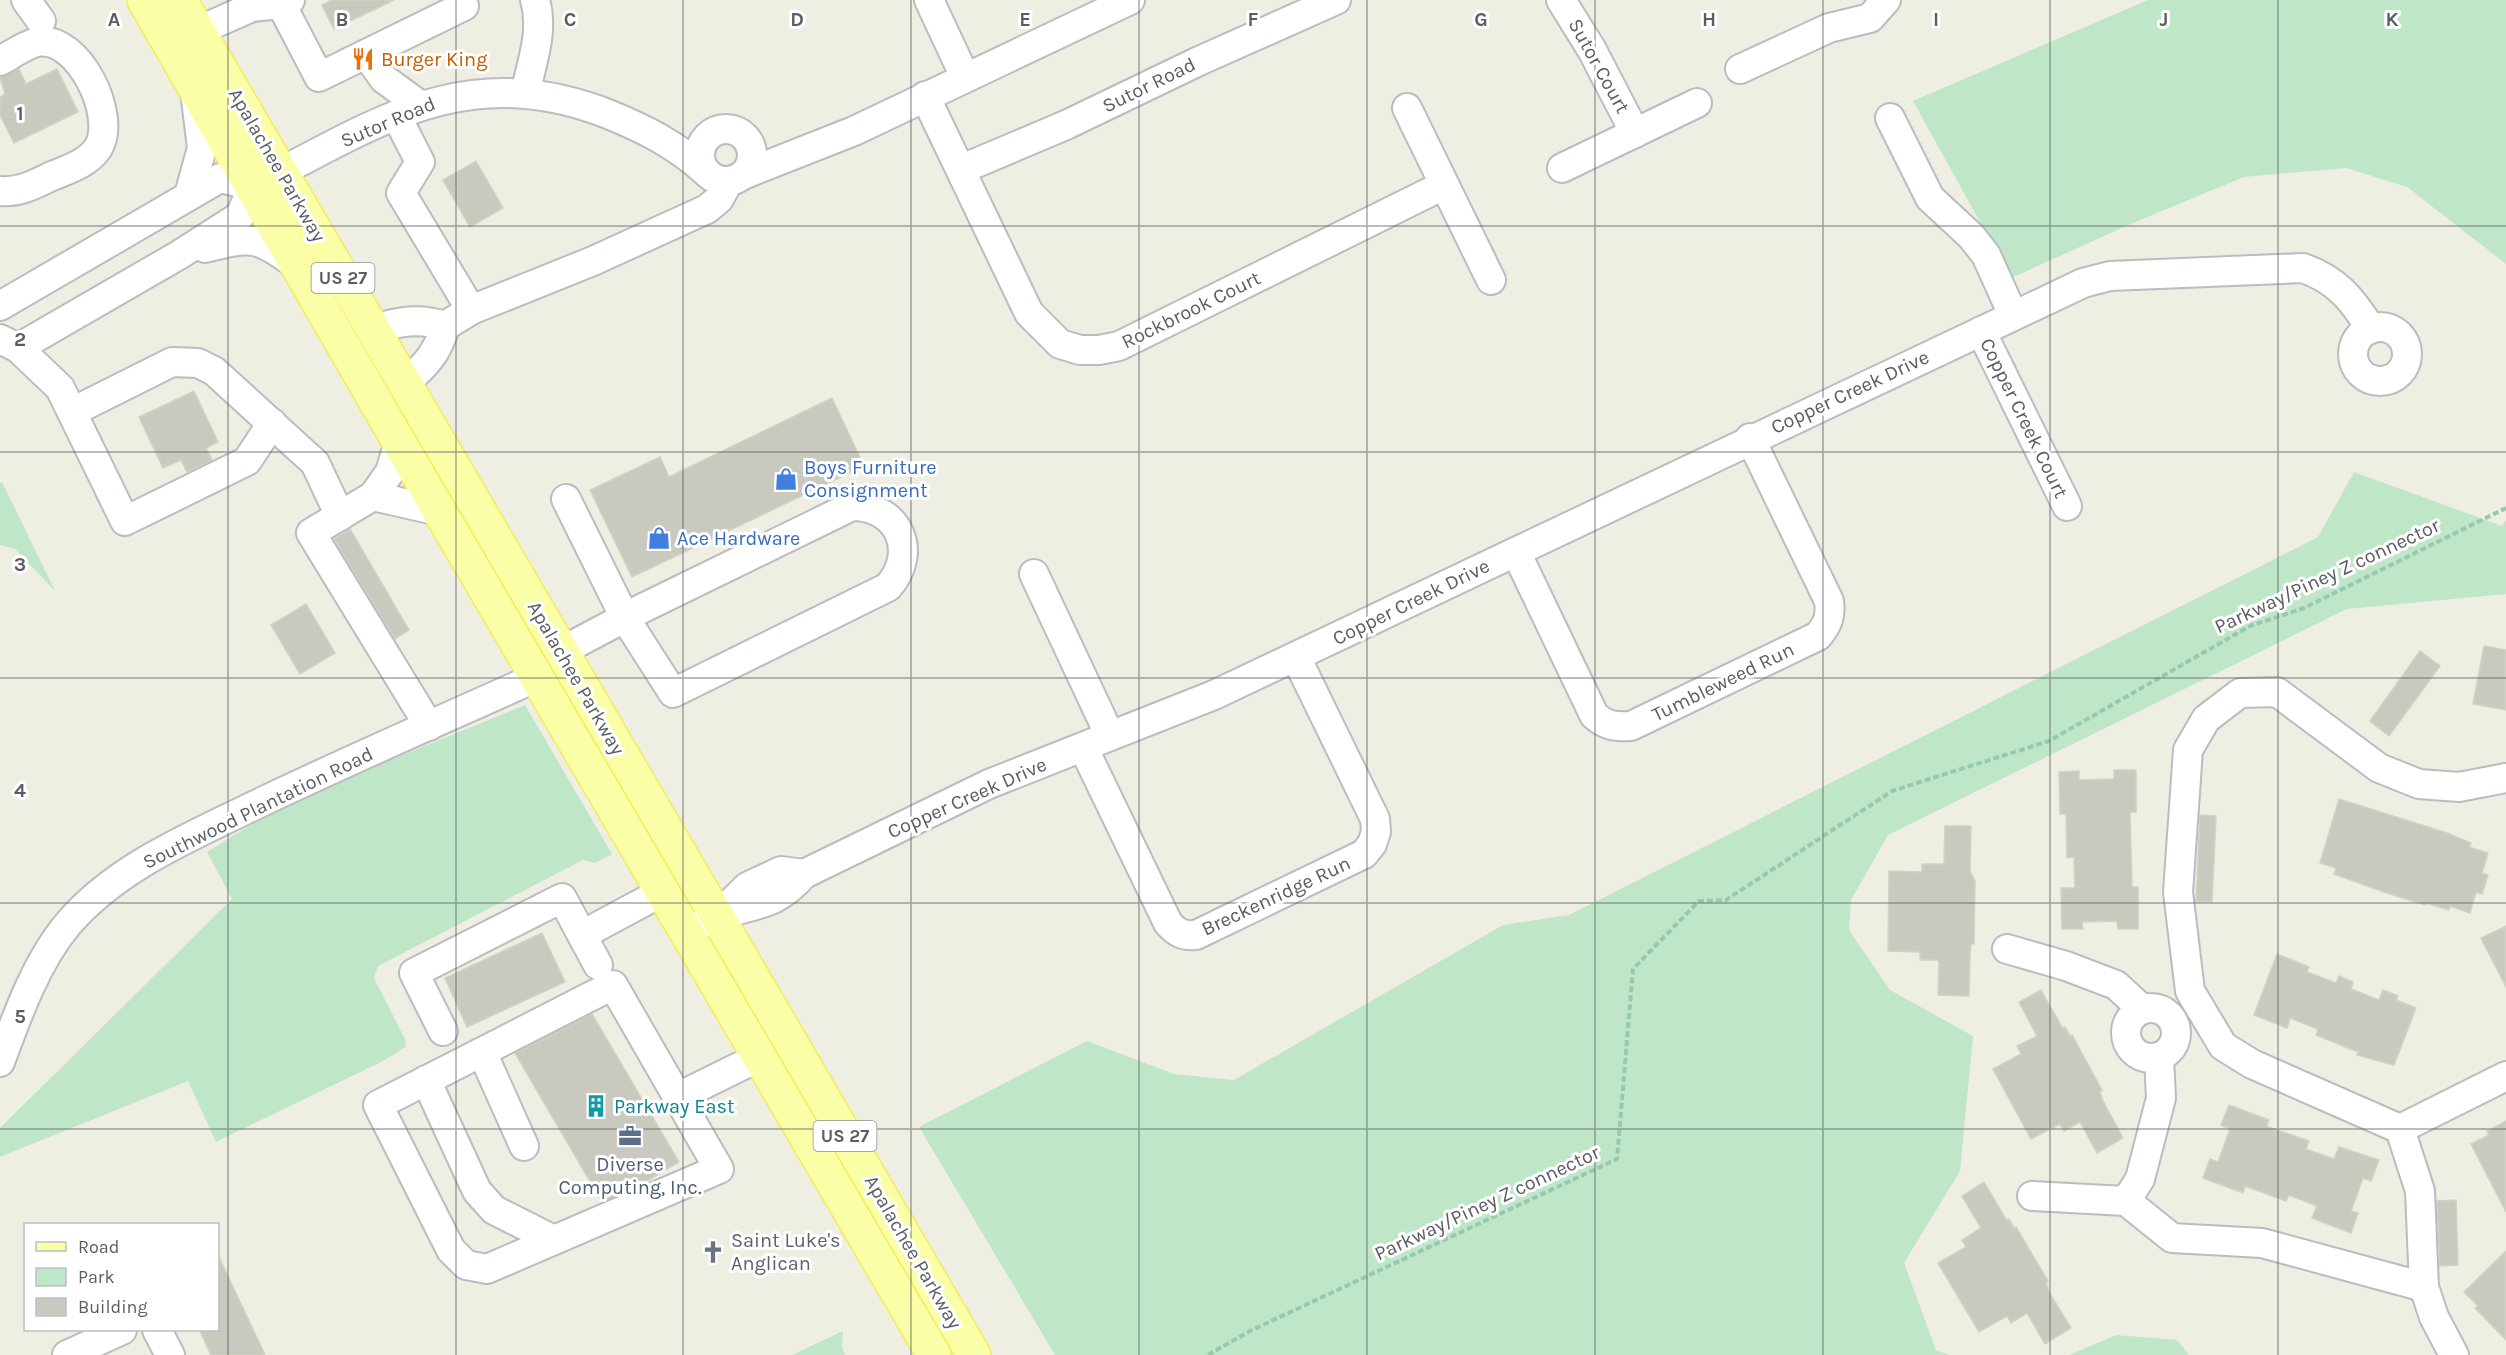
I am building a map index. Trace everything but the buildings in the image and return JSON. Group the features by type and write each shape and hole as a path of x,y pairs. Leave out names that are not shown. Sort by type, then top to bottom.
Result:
{"main road":[{"name":"Apalachee Parkway","path":"144,0 194,82 267,179 373,329 560,652 974,1355"},
{"name":"Apalachee Parkway","path":"180,0 198,31 267,179 299,267 399,442 934,1355"},
{"path":"513,637 542,653 560,652"},
{"path":"537,677 558,675 585,693"}],"street":[{"path":"198,31 252,7 285,2 319,77 464,6 461,0"},
{"path":"525,93 538,32 539,12 535,0"},
{"path":"929,0 965,77"},
{"path":"714,132 702,145 701,163 727,176 854,131 1130,0"},
{"name":"Sutor Road","path":"962,169 1066,125 1199,61 1336,0"},
{"name":"Sutor Court","path":"1561,0 1593,50 1635,133"},
{"path":"1740,69 1829,28 1870,18 1886,0"},
{"path":"0,61 37,42 59,44 73,54 83,69 104,112 105,128 99,146 87,160 23,189 0,191"},
{"path":"0,82 57,54 73,54"},
{"path":"366,54 409,110 420,162 401,193 471,310"},
{"path":"189,195 202,148 194,82"},
{"name":"Sutor Road","path":"267,179 409,110 465,95 502,91 548,96 592,108 636,125 727,176"},
{"name":"Rockbrook Court","path":"925,96 962,169 1029,313 1045,332 1060,344 1080,350 1099,350 1119,346 1444,185"},
{"name":"Sutor Court","path":"1562,168 1697,103"},
{"path":"1407,108 1491,280"},
{"path":"1890,118 1930,198 1971,236 1986,255 2013,315"},
{"name":"Sutor Road","path":"636,125 676,133 714,132 730,129 747,140"},
{"path":"747,140 793,154"},
{"path":"404,384 428,363 439,346 445,326 471,310 593,261 707,209 719,199 727,176 752,159 752,151 747,140"},
{"path":"0,306 220,178 267,179"},
{"path":"267,179 240,216 179,255 9,343 60,388 125,522 247,461 272,423"},
{"path":"179,255 240,239 264,242 299,267"},
{"name":"Copper Creek Drive","path":"686,932 717,917 758,907 790,890 804,874 989,784 1214,695 1296,657 2070,287 2110,276 2296,268 2322,275 2338,285 2352,300 2371,329"},
{"path":"373,329 403,321 424,319 445,326"},
{"name":"Copper Creek Court","path":"1981,331 2067,506"},
{"path":"72,412 172,363 184,360 198,363 214,371 315,463 340,516"},
{"name":"Tumbleweed Run","path":"1516,552 1594,715 1604,724 1616,727 1631,726 1818,636 1827,626 1830,614 1828,601 1750,438"},
{"path":"399,442 390,472 373,496 311,533 429,726"},
{"path":"373,496 440,511"},
{"path":"560,652 625,618 852,506 870,507 885,515 901,538 902,567 888,587 673,693 625,618 566,499"},
{"path":"1034,574 1110,736"},
{"name":"Breckenridge Run","path":"1083,747 1168,923 1174,931 1185,936 1197,935 1364,854 1372,844 1376,832 1375,819 1296,657"},
{"name":"Southwood Plantation Road","path":"0,1062 35,977 51,948 68,924 101,891 176,844 537,677"},
{"path":"2454,1355 2434,1317 2424,1287 2421,1191 2400,1129 2252,1064 2223,1046 2190,991 2178,892 2188,750 2206,719 2240,693 2277,692 2379,768 2419,784 2459,787 2506,778"},
{"path":"582,935 662,892"},
{"path":"443,1031 414,973 562,898 598,964"},
{"path":"2007,949 2066,966 2116,986 2142,1009"},
{"path":"613,985 719,1169 487,1269 466,1265 451,1251 378,1105 426,1080 613,985"},
{"path":"2174,1023 2200,1005"},
{"path":"2142,1009 2164,1011 2174,1023 2175,1039 2172,1047 2159,1057 2142,1057 2128,1046 2126,1037 2128,1020 2142,1009"},
{"path":"482,1052 524,1146"},
{"path":"678,1097 759,1057"},
{"path":"2126,1201 2140,1179 2161,1098 2159,1057"},
{"path":"2400,1129 2506,1076"},
{"path":"426,1080 477,1191 494,1210 554,1240"},
{"path":"2032,1196 2126,1201 2172,1238 2262,1243 2424,1287"},
{"path":"68,1355 118,1331"},
{"path":"158,1331 170,1355"}],"path":[{"name":"Parkway/Piney Z connector","path":"1209,1355 1250,1331 1617,1159 1633,969 1699,901 1726,900 1892,791 2049,741 2250,626 2304,608 2506,508"}],"green space":[{"path":"2148,0 2506,0 2506,264 2407,187 2346,168 2244,177 2133,223 2011,278 1913,101"},
{"path":"2354,472 2502,526 2506,520 2506,594 2347,609 1888,835 1851,900 1849,930 1890,990 1973,1036 1960,1171 1904,1263 1936,1350 1949,1355 1055,1355 919,1127 1087,1041 1174,1074 1234,1080 1503,925 1569,915 2318,537"},
{"path":"2,482 55,591 15,549 0,545 0,483"},
{"path":"525,705 612,854 595,863 583,860 378,966 374,978 405,1039 406,1047 383,1061 216,1142 188,1081 0,1157 0,1128 232,899 207,852 288,802"},
{"path":"843,1331 842,1347 845,1355 792,1355"},
{"path":"2116,1335 2177,1340 2189,1355 2069,1355"}],"place":[{"name":"Burger King","path":"363,59"},
{"name":"Boys Furniture Consignment","path":"786,479"},
{"name":"Ace Hardware","path":"659,538"},
{"name":"Parkway East","path":"596,1106"},
{"name":"Diverse Computing, Inc.","path":"630,1136"},
{"name":"Saint Luke's Anglican","path":"713,1252"}]}
